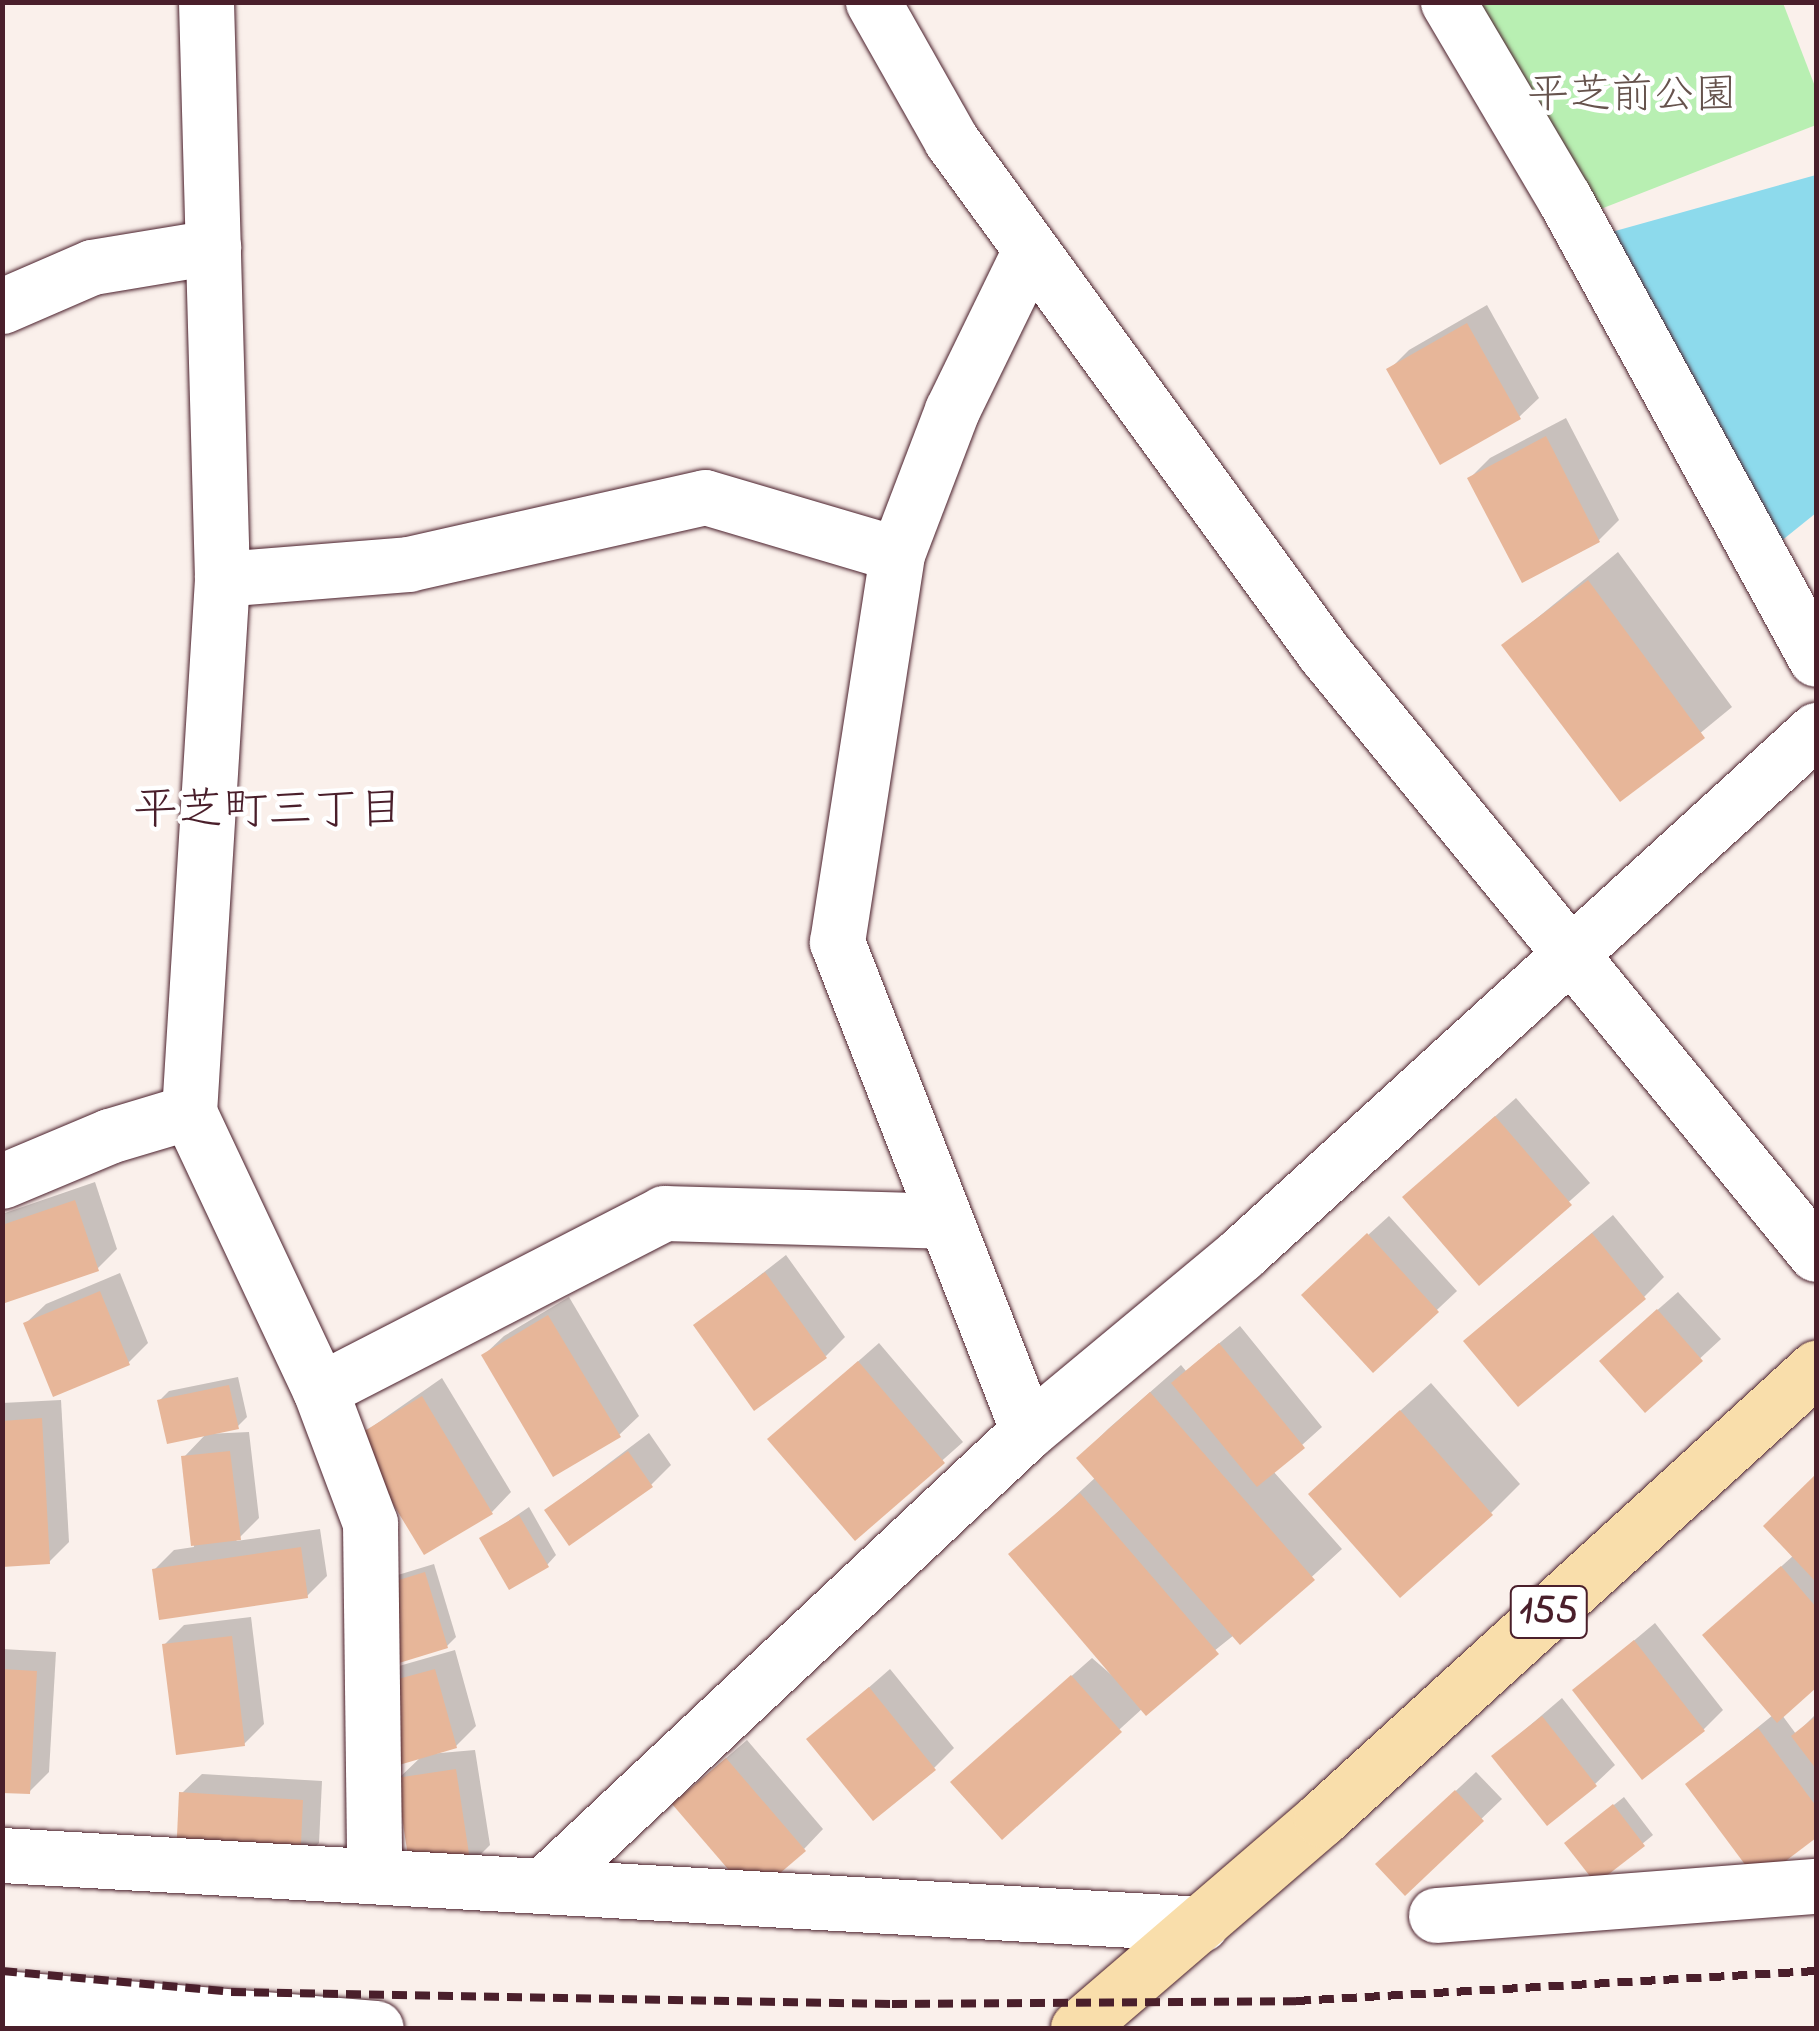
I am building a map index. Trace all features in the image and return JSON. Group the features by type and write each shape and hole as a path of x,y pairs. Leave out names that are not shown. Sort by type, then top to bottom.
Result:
{"highway":[{"name":"155","path":"1078,2028 1201,1924 1816,1368"}],"street":[{"path":"206,2 222,578 190,1112 320,1390 370,1523 374,1875"},
{"path":"873,2 952,140 1029,252 1325,654 1816,1254"},
{"path":"1448,2 1564,198 1816,659"},
{"path":"2,306 92,267 213,247"},
{"path":"1028,1432 942,1221 837,942 897,554 952,410 1029,252"},
{"path":"222,578 408,564 706,497 897,554"},
{"path":"544,1884 1028,1432 1241,1254 1494,1019 1574,954 1816,730"},
{"path":"2,1180 110,1136 190,1112"},
{"path":"320,1390 664,1212 942,1221"},
{"path":"2,1855 1201,1924"},
{"path":"1436,1915 1816,1886"},
{"path":"2,1998 376,2028"}],"green space":[{"name":"平芝前公園","path":"1462,3 1783,3 1816,89 1816,125 1593,212"}],"water":[{"path":"1816,175 1816,513 1780,542 1608,233"}],"building":[{"path":"1467,323 1521,419 1440,465 1386,369"},
{"path":"1546,436 1600,542 1522,583 1467,478"},
{"path":"1588,580 1705,738 1620,802 1501,645"},
{"path":"1495,1116 1572,1205 1479,1286 1402,1197"},
{"path":"75,1200 99,1271 2,1304 2,1225"},
{"path":"1367,1233 1439,1312 1373,1373 1301,1295"},
{"path":"1592,1233 1646,1299 1518,1407 1463,1341"},
{"path":"765,1272 827,1358 754,1411 693,1325"},
{"path":"100,1291 130,1365 53,1397 23,1323"},
{"path":"1657,1309 1703,1361 1645,1413 1599,1361"},
{"path":"548,1315 621,1437 553,1477 481,1355"},
{"path":"1219,1343 1305,1448 1257,1487 1171,1383"},
{"path":"858,1361 945,1463 855,1541 767,1439"},
{"path":"229,1385 239,1429 167,1444 157,1400"},
{"path":"1150,1392 1315,1580 1240,1645 1076,1458"},
{"path":"422,1396 493,1514 424,1555 353,1438"},
{"path":"1400,1410 1493,1515 1400,1598 1308,1494"},
{"path":"42,1418 50,1564 2,1567 2,1421"},
{"path":"230,1451 241,1540 191,1546 181,1456"},
{"path":"628,1451 653,1487 569,1546 544,1510"},
{"path":"1816,1474 1816,1582 1763,1526"},
{"path":"1080,1493 1219,1654 1146,1716 1008,1554"},
{"path":"519,1515 549,1567 509,1590 479,1538"},
{"path":"301,1547 308,1598 159,1620 152,1569"},
{"path":"1781,1566 1816,1607 1816,1688 1777,1723 1702,1635"},
{"path":"425,1572 448,1648 399,1663 376,1587"},
{"path":"232,1636 245,1746 176,1755 162,1644"},
{"path":"1634,1640 1705,1731 1642,1780 1572,1690"},
{"path":"2,1669 37,1671 30,1794 2,1793"},
{"path":"435,1669 457,1748 399,1765 376,1685"},
{"path":"1071,1675 1122,1732 1002,1840 950,1782"},
{"path":"869,1687 936,1770 873,1821 806,1739"},
{"path":"1542,1716 1597,1786 1547,1826 1491,1756"},
{"path":"1816,1716 1816,1769 1791,1736"},
{"path":"1758,1728 1816,1806 1816,1838 1758,1882 1685,1784"},
{"path":"726,1758 806,1851 752,1897 672,1804"},
{"path":"456,1769 471,1867 411,1876 396,1778"},
{"path":"1455,1790 1484,1821 1405,1896 1375,1864"},
{"path":"179,1792 303,1800 300,1866 176,1858"},
{"path":"1613,1804 1645,1846 1596,1884 1564,1843"}],"railway":[{"path":"2,1971 231,1992 892,2004 1296,2001 1816,1971"}],"district":[{"name":"平芝町三丁目","path":"268,813"}]}
